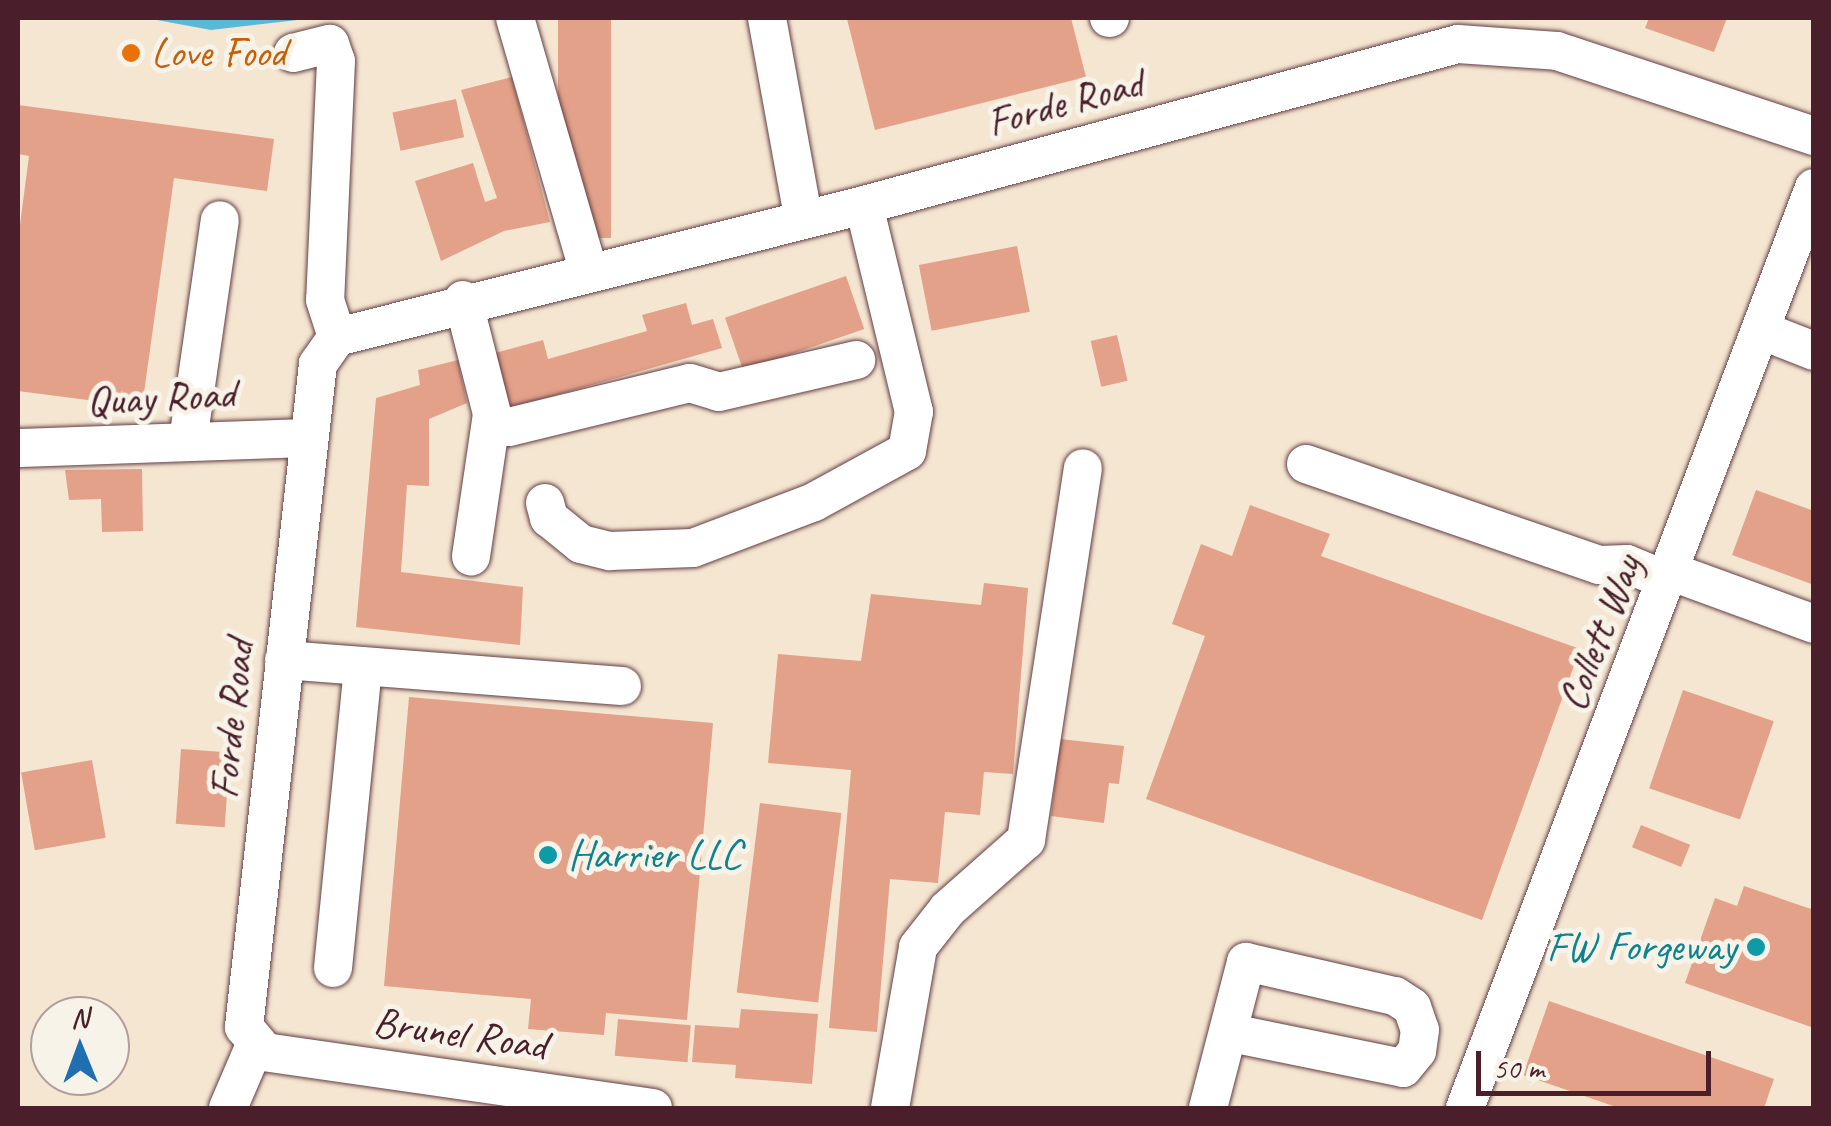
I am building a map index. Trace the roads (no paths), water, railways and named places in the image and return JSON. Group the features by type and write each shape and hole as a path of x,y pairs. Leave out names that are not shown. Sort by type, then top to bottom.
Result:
{"street":[{"path":"515,18 588,270"},
{"path":"767,18 803,217"},
{"path":"293,53 330,44 336,61 325,300 337,337"},
{"name":"Forde Road","path":"255,1045 244,1027 245,998 309,438 318,364 337,337 463,300 864,205 1458,44 1557,51 1814,136"},
{"name":"Collett Way","path":"1465,1108 1670,577 1814,188"},
{"path":"544,503 549,518 580,544 610,552 693,548 814,502 907,452 914,412 864,205"},
{"path":"188,441 220,220"},
{"path":"463,300 491,425 471,556"},
{"path":"1763,331 1814,351"},
{"path":"491,425 510,427 690,383 719,392 856,360"},
{"name":"Quay Road","path":"18,448 309,438"},
{"path":"1306,464 1600,565 1627,564 1814,624"},
{"path":"890,1108 918,947 948,909 1026,840 1083,468"},
{"path":"284,660 622,686"},
{"path":"333,968 363,666"},
{"path":"1208,1108 1231,1033 1246,962 1395,996 1412,1007 1420,1030 1417,1050 1403,1068 1231,1033"},
{"path":"228,1108 255,1045"},
{"name":"Brunel Road","path":"255,1045 293,1057 653,1108"}],"water":[{"path":"146,18 315,18 211,30"}],"place":[{"name":"Love Food","path":"131,53"},
{"name":"Harrier LLC","path":"548,855"},
{"name":"FW Forgeway","path":"1756,947"}]}
